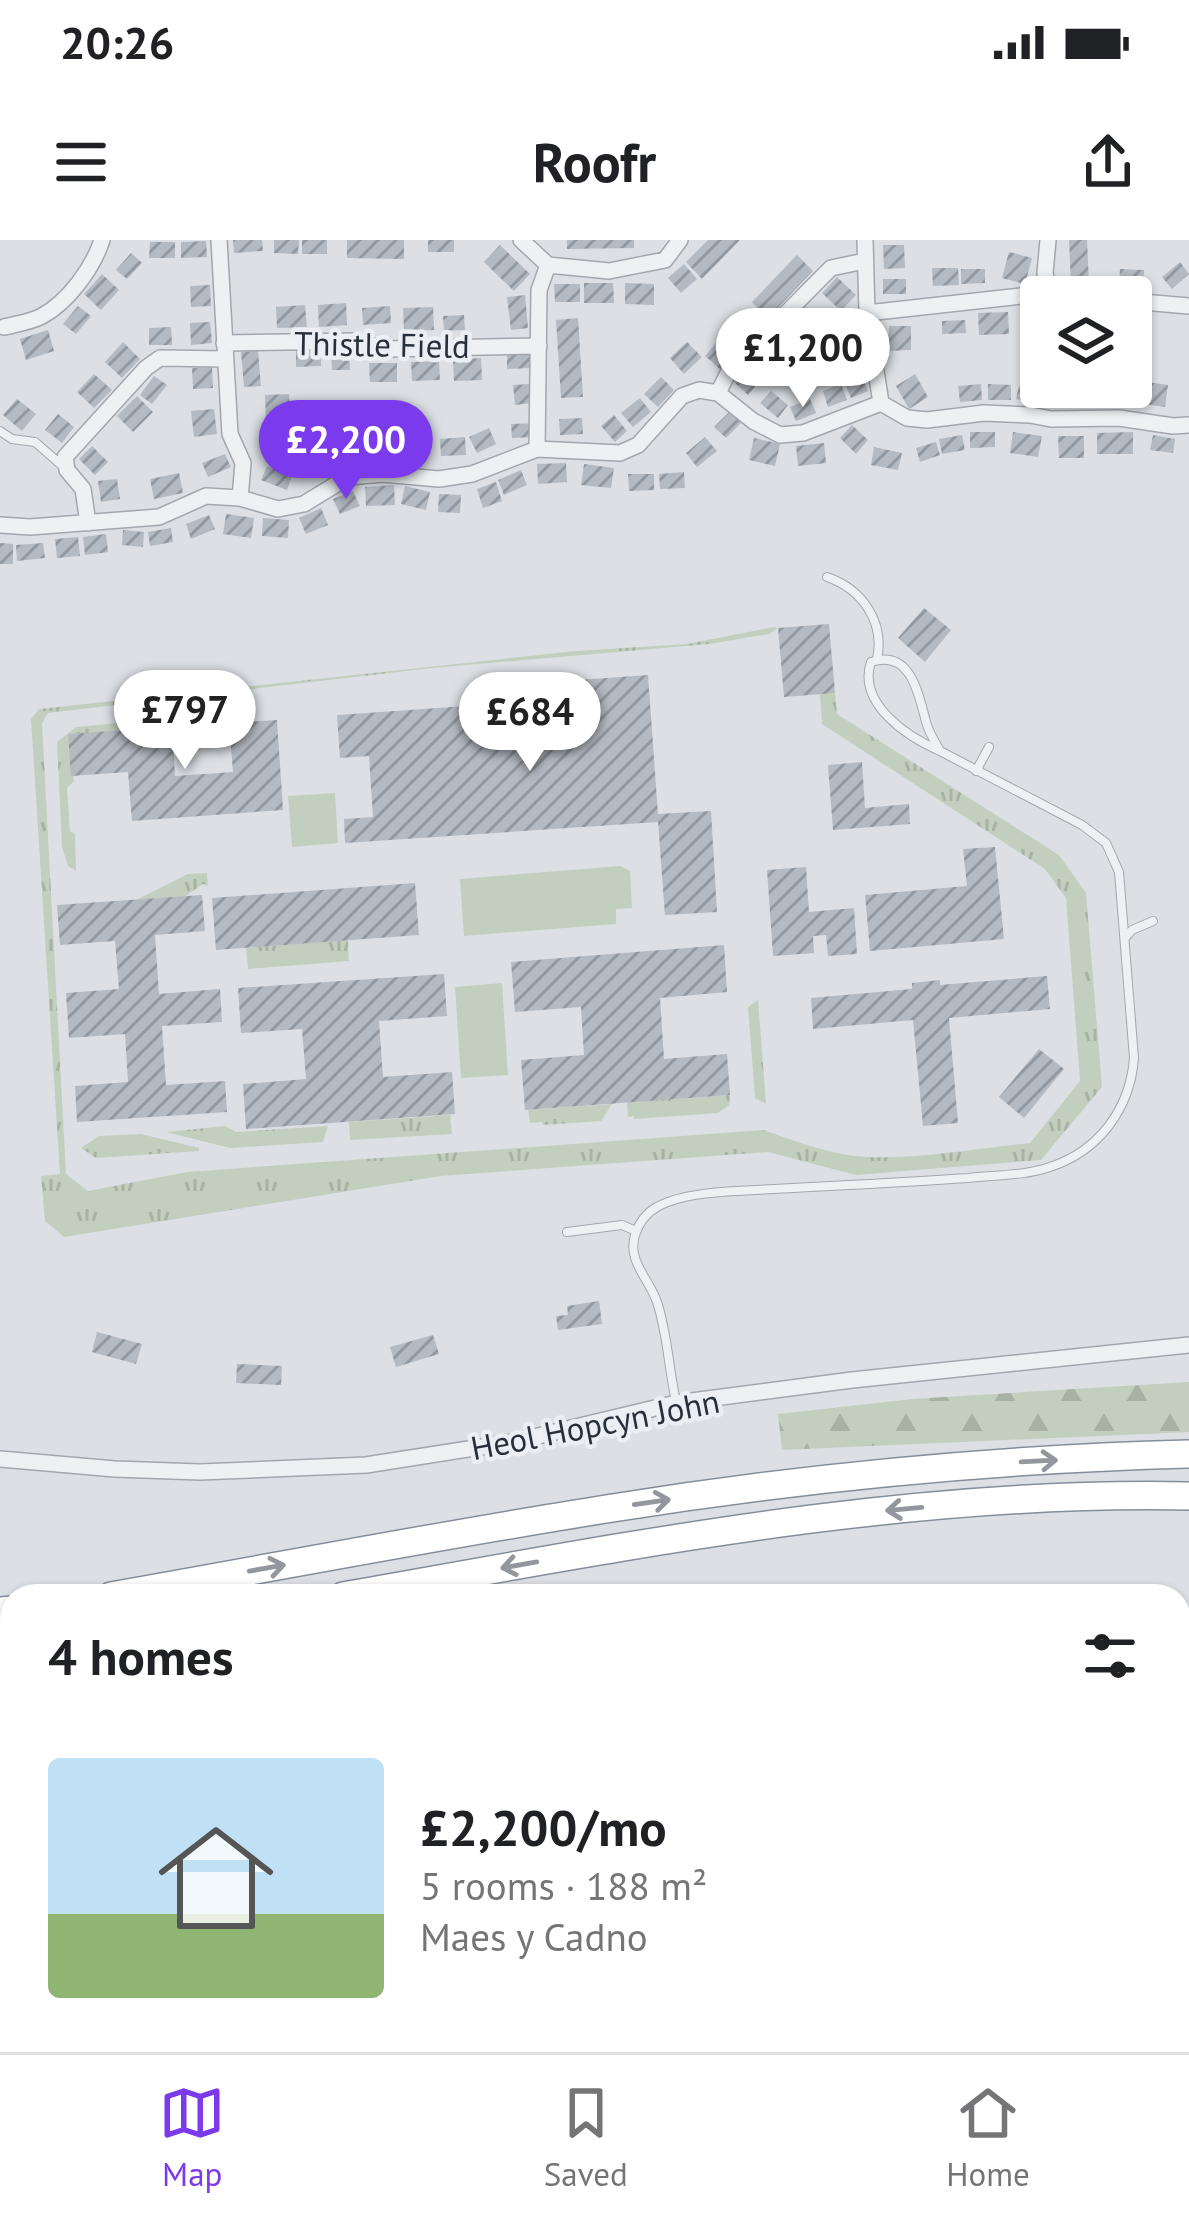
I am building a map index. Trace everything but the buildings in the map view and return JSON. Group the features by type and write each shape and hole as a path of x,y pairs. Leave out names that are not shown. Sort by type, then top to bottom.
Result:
{"highway":[{"path":"179,1584 583,1513 785,1484 984,1464 1189,1454"},
{"path":"412,1584 800,1519 972,1503 1189,1496"}],"street":[{"path":"4,327 39,318 62,302 96,257 102,240"},
{"path":"219,240 230,434 243,463 241,498"},
{"path":"521,240 548,265 609,271 665,260 680,240"},
{"path":"865,240 867,314 881,403"},
{"path":"1046,276 1048,240"},
{"path":"718,393 729,371 831,268 865,261"},
{"path":"537,449 539,290 548,265"},
{"path":"867,314 1020,296"},
{"path":"1152,302 1189,305"},
{"name":"Thistle Field","path":"67,470 65,457 160,358 354,341 386,349 539,346"},
{"path":"0,525 159,517 206,496 241,498 278,509 304,504 348,478 383,474 439,479 472,474 537,449 620,453 638,445 682,396 699,390 718,393 780,435 803,433 881,403"},
{"path":"881,403 907,418 927,420 984,413 1189,424"},
{"path":"67,470 83,489 88,523"},
{"name":"Heol Hopcyn John","path":"0,1459 200,1472 366,1465 512,1442 676,1403 1189,1345"}],"lane":[{"path":"0,431 11,439 35,442 67,470"},
{"path":"827,577 854,591 871,612 879,638 877,659"},
{"path":"676,1403 656,1298 635,1260 633,1240 640,1221 660,1204 737,1191 1019,1174 1048,1168 1093,1144 1120,1109 1133,1073 1132,1013 1120,872 1106,843 1082,825 910,737 883,709 868,676 872,662 895,663 914,680 940,751"},
{"path":"976,771 989,747"},
{"path":"1126,938 1153,921"},
{"path":"567,1232 622,1225 636,1232"}],"green space":[{"path":"778,628 769,634 709,644 432,668 48,713 42,723 66,1174 88,1191 187,1172 764,1130 868,1157 1030,1143 1080,1081 1066,898 1045,869 822,724 820,694 835,693 837,714 1059,855 1086,893 1102,1087 1041,1160 856,1175 768,1152 441,1176 64,1237 45,1221 41,1176 60,1174 31,719 39,709 576,651 687,644"},
{"path":"118,723 148,733 70,739 74,781 67,788 76,871 68,866 62,847 57,742 76,727"},
{"path":"335,793 338,843 292,847 288,796"},
{"path":"621,866 630,871 632,908 616,909 616,924 464,936 460,879"},
{"path":"207,873 208,886 203,884 184,897 136,900 188,874"},
{"path":"348,940 349,961 248,969 246,948"},
{"path":"502,983 508,1075 461,1078 455,987"},
{"path":"758,1000 766,1104 755,1098 748,1007"},
{"path":"730,1095 729,1105 718,1113 628,1117 627,1102"},
{"path":"612,1104 601,1121 543,1125 530,1123 528,1110"},
{"path":"450,1115 452,1134 350,1140 349,1122"},
{"path":"225,1126 236,1132 328,1126 323,1142 230,1148 166,1132"},
{"path":"141,1134 199,1151 96,1158 81,1148 99,1136"},
{"path":"1189,1382 1189,1432 782,1450 778,1414 912,1399"}]}
